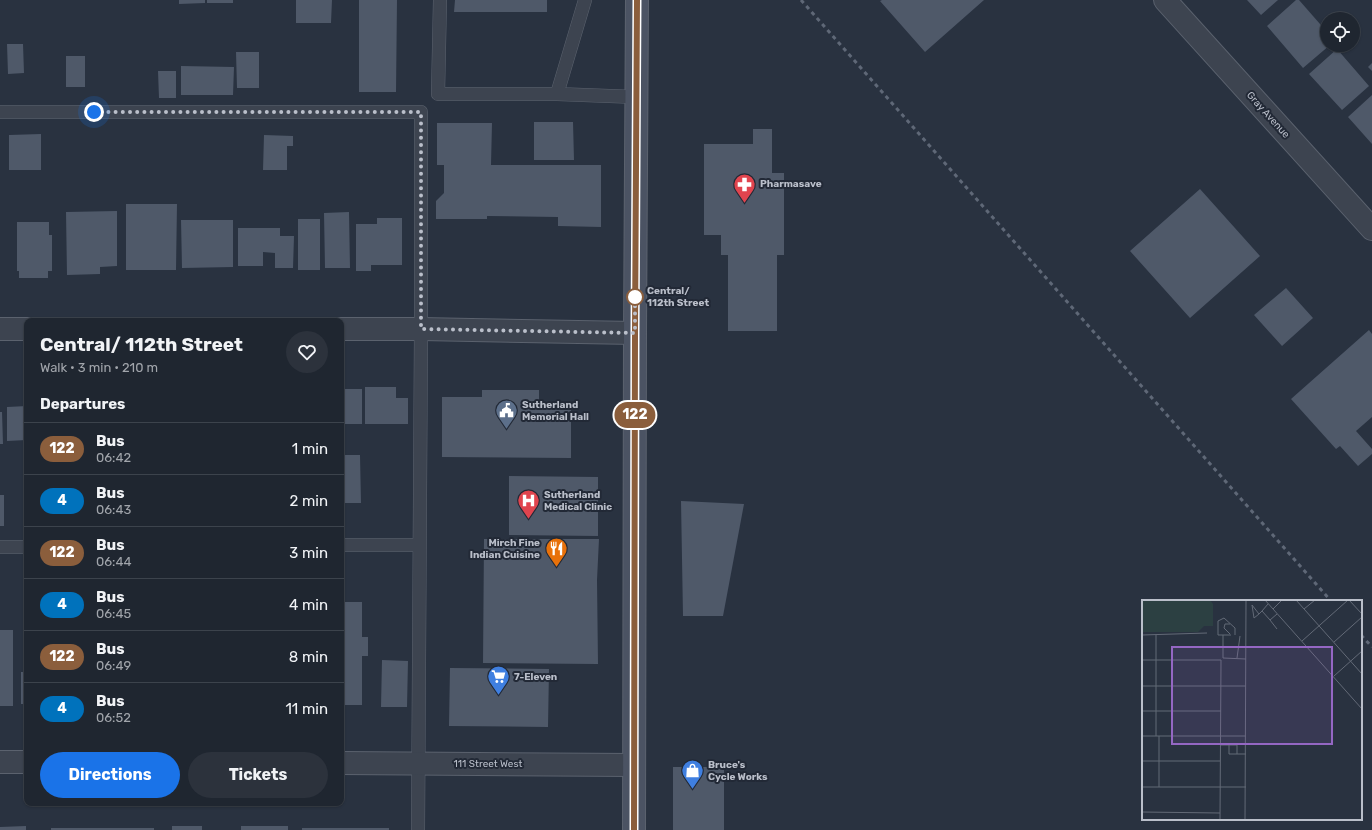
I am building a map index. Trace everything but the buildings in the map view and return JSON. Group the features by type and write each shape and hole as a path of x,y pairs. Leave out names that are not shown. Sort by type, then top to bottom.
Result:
{"main road":[{"path":"634,830 637,0"}],"street":[{"name":"Gray Avenue","path":"1165,0 1372,229"},
{"path":"0,328 24,328"},
{"path":"344,329 635,333"},
{"path":"0,762 24,762"},
{"name":"111 Street West","path":"344,763 634,765"}],"lane":[{"path":"440,0 438,94 557,94 636,97"},
{"path":"557,94 585,0"},
{"path":"0,112 421,112 418,830"},
{"path":"344,545 419,545"},
{"path":"0,547 24,547"}],"railway":[{"path":"801,0 1330,600"},
{"path":"1362,636 1372,647"}],"bus line":[{"name":"122","path":"634,830 637,0"}],"place":[{"name":"Pharmasave","path":"744,204"},
{"name":"Central/ 112th Street","path":"635,297"},
{"name":"Sutherland Memorial Hall","path":"507,430"},
{"name":"Sutherland Medical Clinic","path":"529,520"},
{"name":"Mirch Fine Indian Cuisine","path":"556,568"},
{"name":"7-Eleven","path":"499,696"},
{"name":"Bruce's Cycle Works","path":"692,790"}],"route":[{"path":"94,112 421,112 421,329 635,333 635,293 635,297"}]}
